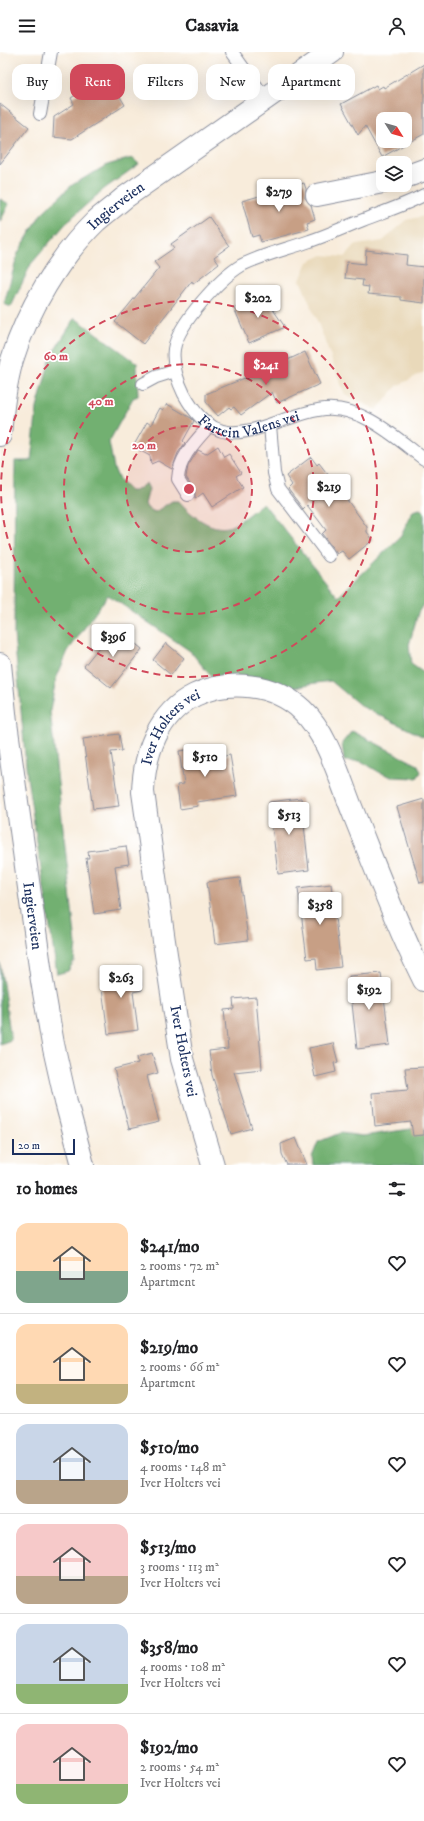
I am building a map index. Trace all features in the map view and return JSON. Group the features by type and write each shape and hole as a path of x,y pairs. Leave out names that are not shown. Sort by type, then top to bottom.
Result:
{"main road":[{"name":"Ingierveien","path":"0,435 5,390 15,353 38,300 52,276 73,247 96,221 124,198 332,52"},
{"path":"412,174 424,170"},
{"path":"317,195 376,183"},
{"name":"Ingierveien","path":"0,664 6,722 42,981 54,1051 83,1165"},
{"name":"Iver Holters vei","path":"213,1165 182,1059 143,792 144,772 147,756 153,740 162,726 181,704 204,691 242,685 277,694 303,710 311,720 328,750 398,926 424,980"}],"lane":[{"path":"40,114 51,52"},
{"path":"232,52 265,98"},
{"name":"Fartein Valens vei","path":"424,196 330,234 255,259 229,274 207,297 178,337 174,348 175,371 186,398 198,415 210,425 227,432 247,431 312,411 325,409 344,410 353,412 371,421 424,459"},
{"path":"142,384 156,377 175,371"},
{"path":"188,495 178,480 180,466 195,442 210,425"},
{"path":"270,425 274,473 278,489 329,556"}],"shaded area":[{"path":"424,216 424,372 397,386 377,410 345,395 300,280 308,262 323,255 345,257 356,245 383,241 406,220"}],"green space":[{"path":"132,158 139,164 104,189 68,221 31,264 11,307 4,304 18,253 41,214 72,185 107,165"},
{"path":"0,199 9,204 0,222"},
{"path":"75,318 137,363 138,396 133,398 109,442 114,468 119,480 130,491 135,491 146,483 149,489 145,504 147,508 155,512 172,501 179,501 189,512 203,522 218,527 226,527 237,523 263,503 338,597 401,536 413,511 420,509 424,512 424,603 418,613 409,645 411,664 424,673 424,737 361,706 331,681 309,684 285,690 214,680 190,651 108,595 68,651 56,679 50,711 76,945 74,961 68,971 57,974 27,777 14,634 15,461 31,461 37,408 51,356"},
{"path":"352,731 418,765 421,772 417,778 392,777 379,772 361,761 344,761 342,743"},
{"path":"0,963 11,1040 0,1044"},
{"path":"424,1127 424,1165 313,1165 312,1157 318,1142 340,1133 363,1136"}],"building":[{"path":"424,64 424,134 412,141 412,112 376,112 376,146 365,126 358,135 341,104 348,100 355,100 355,96 376,85 378,89 383,86 384,88"},
{"path":"72,100 122,100 125,105 72,139 53,137 54,117 74,104"},
{"path":"0,104 29,127 0,164"},
{"path":"377,148 398,148 384,156 381,156"},
{"path":"304,183 306,189 305,198 311,205 315,219 307,222 309,229 261,242 259,235 252,237 242,201"},
{"path":"209,217 229,246 214,257 219,264 193,284 192,281 143,344 115,322 159,268 154,262 174,248 171,244"},
{"path":"366,250 407,255 406,265 424,267 424,303 401,300 401,297 368,294 369,287 362,286 363,280 345,278 347,262 365,264"},
{"path":"263,295 285,327 249,343 234,308"},
{"path":"305,352 320,384 277,403 272,392 241,415 234,407 231,409 229,407 218,416 206,402 206,394 247,377 248,378"},
{"path":"167,404 194,421 183,441 185,443 178,453 172,469 158,461 151,464 150,456 133,447 147,422 151,425 160,408 163,410"},
{"path":"218,446 224,457 229,454 241,473 236,476 243,487 212,507 203,493 195,499 195,491 186,477 188,466 198,450 206,454"},
{"path":"311,457 317,465 319,463 336,485 367,527 367,532 373,540 349,559 342,551 337,554 322,534 326,530 307,505 303,509 288,489 292,485 286,476"},
{"path":"115,627 142,649 111,688 84,666"},
{"path":"166,643 184,658 171,675 153,660"},
{"path":"119,734 122,751 111,752 119,806 93,809 83,739"},
{"path":"207,747 209,759 230,755 237,796 197,802 198,806 180,809 177,785 184,784 179,751"},
{"path":"301,798 309,870 278,874 269,802"},
{"path":"424,799 424,882 420,883 397,807"},
{"path":"126,846 129,864 115,866 121,910 94,914 86,858 89,858 88,851"},
{"path":"240,878 248,940 215,944 207,882"},
{"path":"331,884 341,967 317,970 316,958 307,959 298,888"},
{"path":"139,966 142,990 133,992 138,1030 108,1034 101,981 108,979 107,970"},
{"path":"381,973 390,1045 357,1049 349,976"},
{"path":"256,997 262,1069 234,1072 252,1128 231,1134 212,1075 209,1051 228,1049 224,1010 234,1009 233,999"},
{"path":"333,1043 338,1062 334,1063 336,1072 315,1077 309,1048"},
{"path":"152,1053 158,1073 147,1076 159,1122 129,1129 114,1069 138,1063 137,1057"},
{"path":"424,1067 424,1135 413,1136 411,1122 375,1126 372,1093 408,1090 405,1068"},
{"path":"296,1138 307,1165 287,1165 282,1154 281,1144"}]}
